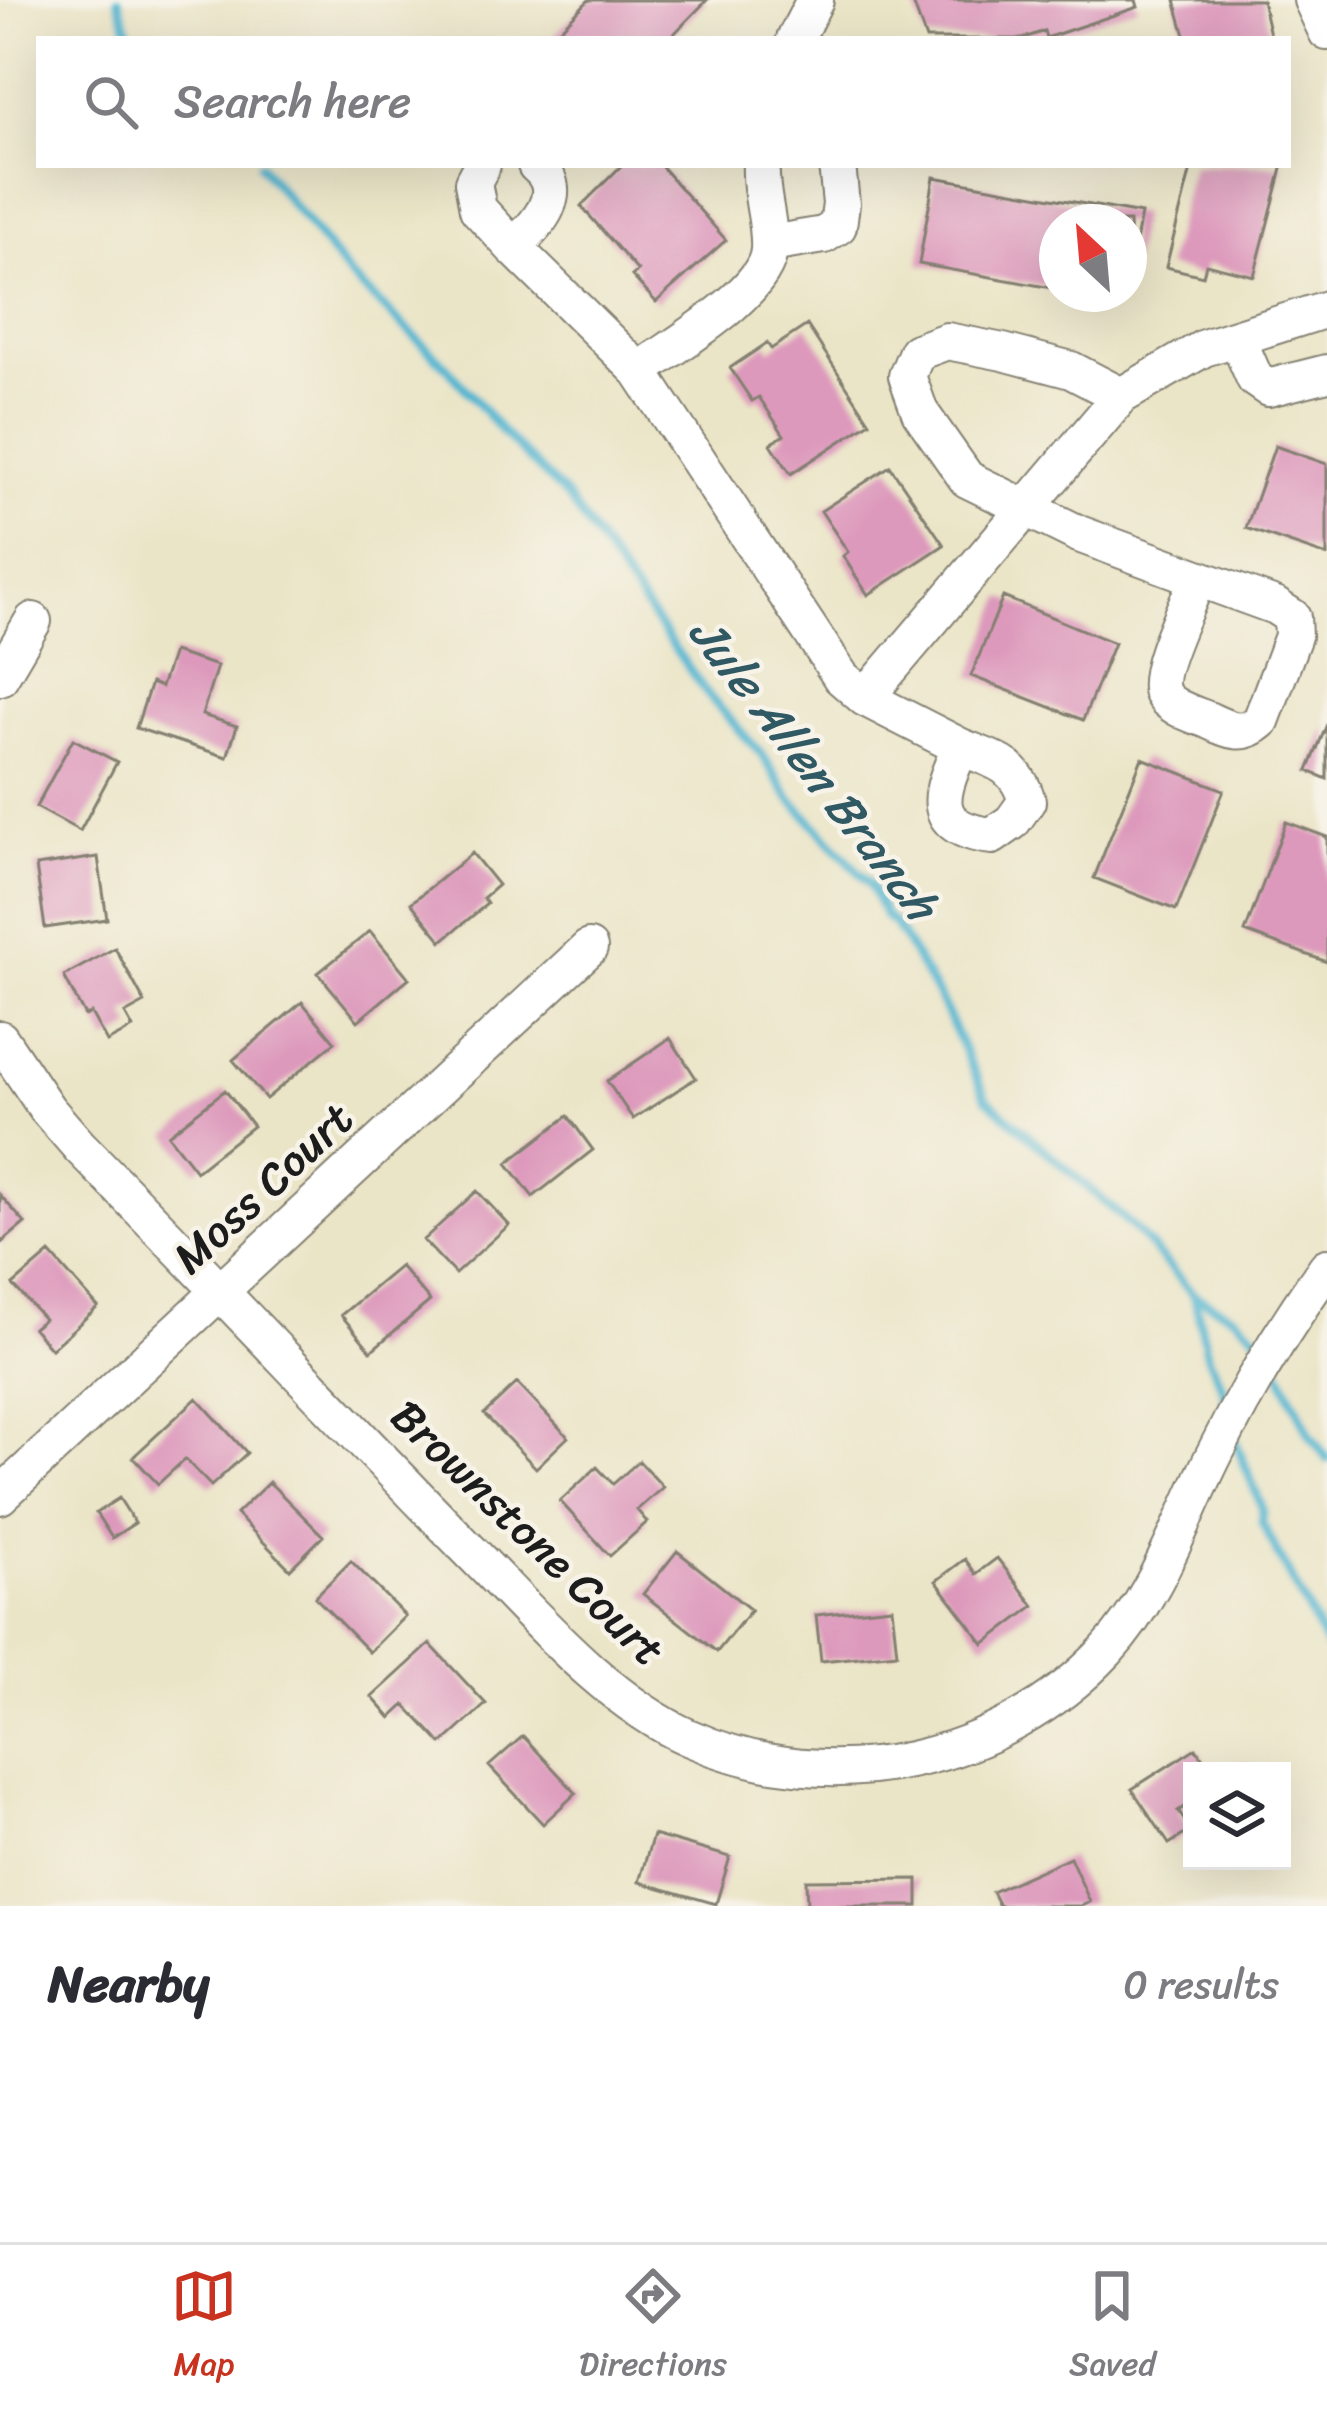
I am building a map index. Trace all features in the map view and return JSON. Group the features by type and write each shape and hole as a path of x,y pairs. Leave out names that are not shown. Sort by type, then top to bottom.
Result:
{"street":[{"path":"1312,0 1327,32"},
{"path":"480,168 473,182 478,209 639,370 829,659 865,698 961,747"},
{"path":"514,247 542,218 552,196 546,173 540,168"},
{"path":"639,370 738,299 768,264 761,168"},
{"path":"770,244 824,235 838,226 837,168"},
{"path":"865,698 1121,396 1204,348 1327,309"},
{"path":"1237,338 1255,379 1268,388 1327,373"},
{"path":"1121,396 1070,370 947,340 917,352 907,376 920,412 967,479 1078,534 1198,578"},
{"path":"0,676 33,621"},
{"name":"Moss Court","path":"0,1496 589,949"},
{"name":"Brownstone Court","path":"0,1039 80,1148 517,1598 632,1703 690,1738 788,1766 890,1764 940,1754 1033,1712 1075,1682 1110,1647 1165,1562 1249,1387 1327,1267"}],"building":[{"path":"589,0 707,0 672,36 553,36"},
{"path":"912,0 1136,0 1138,7 1052,36 1044,31 1030,36 925,36"},
{"path":"1175,0 1262,0 1270,36 1185,36"},
{"path":"619,168 663,168 726,240 656,302 632,276 638,271 581,206"},
{"path":"1191,168 1282,168 1254,276 1206,264 1203,276 1166,267"},
{"path":"934,177 1085,204 1039,204 1039,286 919,264"},
{"path":"807,325 870,422 791,474 771,444 784,435 759,397 752,401 730,368 767,343 771,349"},
{"path":"1275,446 1327,464 1327,556 1246,528"},
{"path":"890,466 944,545 868,595 821,511"},
{"path":"1003,597 1114,643 1083,720 971,676"},
{"path":"173,652 217,666 202,715 237,726 227,757 136,728 151,683 161,687"},
{"path":"1327,724 1327,779 1308,771"},
{"path":"73,739 117,762 80,831 36,807"},
{"path":"1142,758 1224,790 1176,910 1094,878"},
{"path":"1286,822 1327,837 1327,962 1245,932"},
{"path":"472,853 498,885 483,898 487,904 442,941 411,903"},
{"path":"98,857 107,919 45,928 36,866"},
{"path":"370,931 409,978 358,1021 318,973"},
{"path":"115,948 145,1003 125,1014 133,1028 107,1042 91,1013 85,1016 64,976"},
{"path":"302,1002 335,1042 266,1099 233,1060"},
{"path":"670,1038 696,1078 633,1119 607,1081"},
{"path":"225,1090 253,1126 196,1171 168,1135"},
{"path":"568,1116 593,1150 533,1197 507,1163"},
{"path":"477,1191 509,1225 455,1274 423,1240"},
{"path":"0,1195 25,1223 0,1244"},
{"path":"50,1253 98,1307 51,1349 33,1328 44,1319 13,1285"},
{"path":"400,1266 430,1301 371,1351 341,1315"},
{"path":"517,1383 568,1437 536,1468 484,1414"},
{"path":"197,1398 247,1453 211,1486 185,1459 158,1484 133,1457"},
{"path":"639,1461 663,1487 637,1510 647,1522 610,1556 560,1501 597,1467 613,1484"},
{"path":"269,1482 323,1536 290,1569 236,1514"},
{"path":"119,1498 135,1523 112,1538 96,1513"},
{"path":"677,1551 751,1610 717,1652 643,1594"},
{"path":"997,1558 1034,1606 984,1644 936,1581 965,1559 976,1574"},
{"path":"351,1561 405,1616 369,1652 315,1597"},
{"path":"892,1607 897,1653 821,1661 816,1615"},
{"path":"430,1644 486,1704 442,1744 405,1705 391,1718 372,1697"},
{"path":"523,1736 576,1793 543,1824 489,1766"},
{"path":"1196,1748 1205,1762 1183,1762 1183,1808 1178,1811 1183,1835 1169,1844 1132,1789"},
{"path":"653,1835 730,1857 716,1904 639,1882"},
{"path":"1070,1857 1090,1902 1081,1906 999,1906 992,1892"},
{"path":"918,1879 918,1906 807,1906 806,1880"}],"waterway":[{"name":"Jule Allen Branch","path":"118,0 131,36"},
{"name":"Jule Allen Branch","path":"262,168 350,276 445,365 567,497 707,694 763,756 788,796 870,884 885,916 895,924 940,999 986,1098 1132,1226 1194,1295 1208,1357 1227,1407"},
{"path":"1194,1295 1236,1317 1266,1344"},
{"path":"1276,1364 1310,1435 1327,1459"},
{"name":"Jule Allen Branch","path":"1233,1435 1263,1510 1262,1523 1327,1647"}]}
